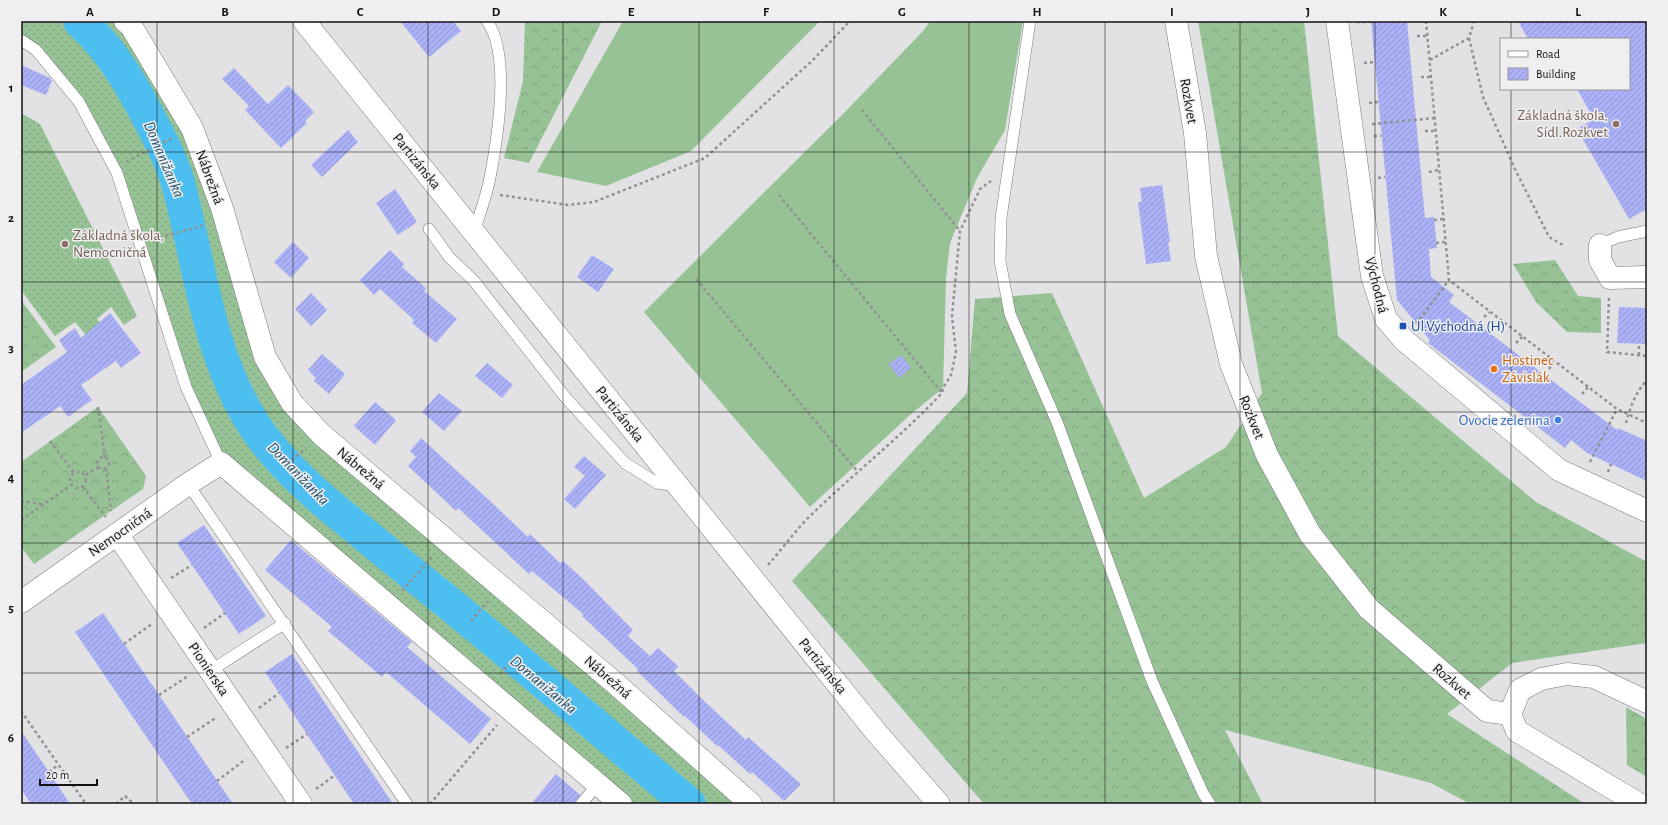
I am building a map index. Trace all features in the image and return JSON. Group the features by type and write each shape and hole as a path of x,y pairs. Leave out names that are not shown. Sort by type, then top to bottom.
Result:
{"street":[{"name":"Nábrežná","path":"125,21 131,26 192,128 225,220 265,357 292,403 322,435 610,678 751,804"},
{"name":"Partizánska","path":"304,21 876,732 939,804"},
{"name":"Rozkvet","path":"1176,21 1195,133 1206,256 1231,364 1267,455 1310,534 1369,609 1487,711 1510,714"},
{"name":"Východná","path":"1347,22 1372,276 1386,319 1404,340 1560,470 1647,511"},
{"path":"1600,245 1600,260 1610,278 1647,277"},
{"path":"221,463 621,804"},
{"name":"Nemocničná","path":"21,602 112,526 188,484 221,463"},
{"name":"Pionierska","path":"112,526 200,673 306,798"},
{"path":"1639,804 1517,731 1510,714 1520,690 1541,679 1567,674 1594,677 1647,702"}],"lane":[{"path":"474,233 488,184 500,103 501,59 493,28 488,21"},
{"path":"1030,21 1001,218 1000,261 1010,314 1057,422 1152,681 1203,793 1210,804"},
{"path":"21,40 36,50 79,102 114,168 140,243 186,387 221,463"},
{"path":"429,229 449,257 474,281 566,398 625,463 657,483 678,486"},
{"path":"1600,245 1618,237 1647,231"},
{"path":"188,484 407,804"},
{"path":"200,673 285,624"},
{"path":"581,804 598,784"}],"path":[{"path":"486,193 568,205 594,202 705,158 813,60 850,21"},
{"path":"1414,327 1449,280 1438,170 1426,21"},
{"path":"1474,21 1469,38 1482,96 1515,169 1549,237 1563,245"},
{"path":"1347,22 1371,22"},
{"path":"1418,36 1427,36"},
{"path":"1430,60 1469,38"},
{"path":"1359,63 1375,62"},
{"path":"1421,77 1431,77"},
{"path":"1364,104 1378,102"},
{"path":"862,110 960,231"},
{"path":"1364,125 1435,118"},
{"path":"1425,131 1436,131"},
{"path":"114,168 162,144"},
{"path":"1429,172 1438,170"},
{"path":"754,580 809,518 917,420 942,393 951,375 956,352 952,316 960,231 980,189 989,181 1007,176"},
{"path":"779,195 942,393"},
{"path":"1434,220 1443,219"},
{"path":"140,243 225,220"},
{"path":"1436,243 1445,242"},
{"path":"1610,278 1607,352 1647,356"},
{"path":"696,279 858,472"},
{"path":"1449,280 1617,409 1647,423"},
{"path":"1484,317 1489,312"},
{"path":"1516,343 1522,337"},
{"path":"1638,355 1639,344"},
{"path":"1549,369 1554,362"},
{"path":"1626,423 1628,414 1639,389 1647,380"},
{"path":"1582,394 1588,387"},
{"path":"98,407 105,456 109,461 109,465 106,468 111,511"},
{"path":"1587,469 1617,409"},
{"path":"287,464 322,435"},
{"path":"50,441 74,473"},
{"path":"98,467 96,463 98,459 105,456"},
{"path":"86,475 98,467 101,469 106,468"},
{"path":"83,487 76,488 72,485 70,480 74,473 79,471 86,475"},
{"path":"83,487 86,483 86,475"},
{"path":"21,520 72,485"},
{"path":"83,487 112,526"},
{"path":"21,501 43,504"},
{"path":"389,606 446,540"},
{"path":"167,581 192,564"},
{"path":"200,630 225,613"},
{"path":"124,644 156,622"},
{"path":"159,695 200,673"},
{"path":"255,710 279,693"},
{"path":"430,804 510,709"},
{"path":"21,712 86,804"},
{"path":"187,737 219,715"},
{"path":"282,750 307,734"},
{"path":"218,781 248,758"},
{"path":"49,772 58,765"},
{"path":"306,798 335,775"},
{"path":"116,804 125,796 134,804"}],"green space":[{"path":"21,21 125,21 192,128 292,403 751,804 621,804 221,463 186,387 117,173 79,102 21,40"},
{"path":"525,21 602,21 529,163 504,158 523,81"},
{"path":"623,21 820,21 691,151 606,186 537,172"},
{"path":"930,21 1023,21 1005,130 977,178 950,243 946,278 943,388 910,415 810,507 644,312 844,113 924,30"},
{"path":"1198,21 1304,21 1338,336 1536,502 1647,562 1647,643 1512,663 1447,714 1585,804 1470,804 1431,783 1225,730 1263,804 984,804 792,581 967,393 975,299 1052,293 1144,498 1226,447 1262,393"},
{"path":"21,113 40,124 137,316 124,325 111,307 97,319 102,326 87,336 75,322 55,336 21,290"},
{"path":"1555,260 1578,296 1601,298 1601,333 1567,332 1536,302 1513,264"},
{"path":"21,300 56,347 21,372"},
{"path":"98,407 146,476 143,489 34,564 21,547 21,462"},
{"path":"1626,707 1647,719 1647,777 1627,765"}],"building":[{"path":"400,21 453,21 461,31 429,57"},
{"path":"1371,21 1407,21 1425,218 1434,217 1437,248 1429,249 1431,277 1454,295 1449,302 1617,430 1618,428 1647,441 1647,481 1587,453 1571,440 1565,448 1428,343 1430,340 1397,300"},
{"name":"Základná škola, Sídl.Rozkvet","path":"1518,21 1647,21 1647,209 1629,219 1577,129 1594,119 1578,90 1630,90 1630,38 1527,38"},
{"path":"21,65 50,78 52,81 46,95 21,85"},
{"path":"234,68 268,104 288,85 314,112 305,121 307,123 281,148 245,110 249,106 222,79"},
{"path":"348,130 358,142 322,177 311,165"},
{"path":"1162,185 1170,242 1168,242 1171,261 1146,264 1138,202 1142,202 1140,188"},
{"path":"395,189 417,222 398,235 376,203"},
{"path":"293,242 309,258 291,278 274,262"},
{"path":"390,250 404,264 402,267 426,288 424,291 457,319 436,343 412,323 414,320 380,289 374,295 360,280"},
{"path":"592,255 614,269 598,292 577,277"},
{"path":"311,293 327,310 311,326 295,309"},
{"path":"1619,307 1647,308 1647,344 1617,343"},
{"path":"110,313 141,353 121,368 116,361 81,385 92,400 68,417 60,406 21,433 21,385 67,352 59,340 75,328 81,338"},
{"path":"322,354 345,374 329,394 314,381 316,378 308,370"},
{"path":"901,355 911,368 899,378 889,364"},
{"path":"487,363 513,385 502,398 475,376"},
{"path":"439,393 462,411 444,431 422,412"},
{"path":"375,402 396,420 375,445 354,426"},
{"path":"421,438 528,537 530,534 560,563 563,561 583,579 633,630 628,636 650,656 658,648 678,666 674,671 702,699 746,740 748,737 801,784 784,801 752,772 750,774 685,716 684,717 637,671 638,669 582,616 583,614 532,571 529,574 458,508 456,511 408,466 416,457 410,451"},
{"path":"584,456 606,475 575,509 564,499 585,476 574,467"},
{"path":"204,525 266,616 239,634 177,543"},
{"path":"291,540 412,642 407,647 491,719 470,744 386,672 382,677 328,631 332,627 265,570"},
{"path":"103,613 233,804 192,804 75,632"},
{"path":"292,654 393,804 354,804 265,672"},
{"path":"21,731 70,804 31,804 21,789"},
{"path":"556,774 580,795 574,804 531,804"}],"waterway":[{"name":"Domanižanka","path":"80,21 103,45 121,70 138,97 168,156 179,187 215,338 237,395 262,437 287,466 328,505 503,647 689,804"}],"place":[{"name":"Základná škola, Sídl.Rozkvet","path":"1616,124"},
{"name":"Základná škola, Nemocničná","path":"65,244"},
{"name":"Ul.Východná (H)","path":"1403,326"},
{"name":"Hostinec Závislák","path":"1494,369"},
{"name":"Ovocie zelenina","path":"1558,420"}]}
